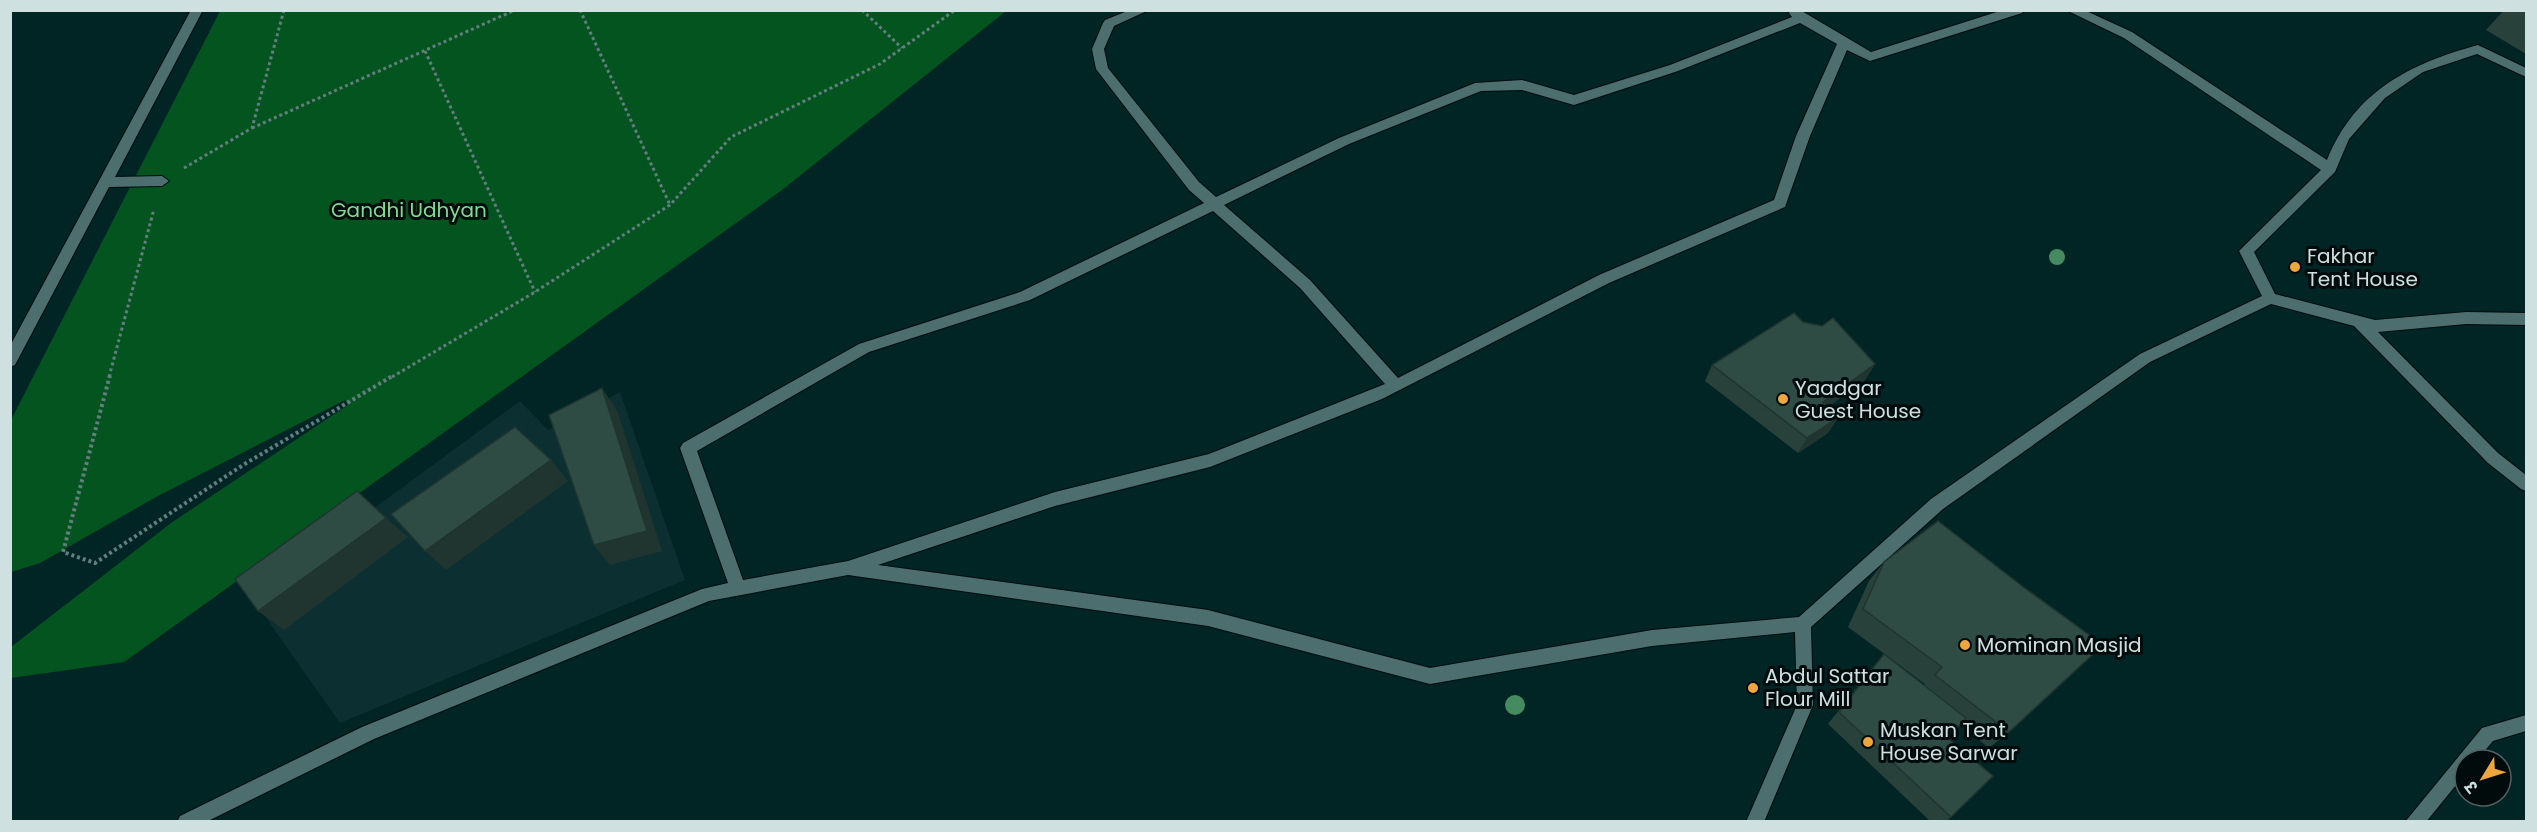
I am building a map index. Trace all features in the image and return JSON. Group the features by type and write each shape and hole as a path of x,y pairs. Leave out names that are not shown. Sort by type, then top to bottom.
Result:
{"street":[{"path":"10,361 197,10"},
{"path":"1143,10 1109,23 1098,49 1102,69 1194,186 1305,284 1396,386"},
{"path":"738,589 688,448 864,348 1025,296 1344,141 1480,86 1521,85 1574,100 1674,68 1797,14 1870,57 2018,10"},
{"path":"2072,10 2128,35 2330,169"},
{"path":"186,822 368,733 708,594 848,568 1055,499 1210,460 1377,395 1604,279 1780,204 1803,136 1844,43"},
{"path":"2270,298 2246,251 2330,169 2343,137 2380,95 2419,69 2478,49 2526,73"},
{"path":"106,182 162,181"},
{"path":"848,568 1208,618 1430,676 1652,638 1803,624 1937,504 2145,358 2270,298 2375,326 2466,318 2526,319"},
{"path":"2359,322 2493,458 2526,484"},
{"path":"1755,822 1806,705 1803,624"},
{"path":"2476,748 2488,734 2526,723"},
{"path":"2414,822 2453,775"}],"path":[{"path":"252,128 284,10"},
{"path":"515,10 252,128 162,181 63,552 95,563 243,465 535,292 670,205 731,137 879,64 955,10"},
{"path":"580,10 670,205"},
{"path":"862,10 902,48"},
{"path":"424,51 535,292"}],"shaded area":[{"path":"620,392 685,580 340,723 252,598 520,401 548,430"}],"green space":[{"name":"Gandhi Udhyan","path":"220,11 1006,11 782,190 124,662 11,678 11,647 171,523 348,405 345,400 156,497 40,563 11,572 10,422"}],"building":[{"name":"Yaadgar Guest House","path":"1794,313 1803,322 1822,326 1833,318 1875,364 1823,402 1838,418 1807,438 1712,365"},
{"path":"602,388 647,531 594,545 549,415"},
{"path":"515,427 551,460 425,551 391,514"},
{"path":"357,491 386,518 258,611 235,579"},
{"name":"Mominan Masjid","path":"1938,521 2103,645 2009,732 1935,675 1942,667 1863,609 1884,562"},
{"path":"1884,654 1966,718 1948,738 1993,776 1951,817 1839,712"}],"place":[{"name":"Fakhar Tent House","path":"2295,267"},
{"name":"Yaadgar Guest House","path":"1783,399"},
{"name":"Mominan Masjid","path":"1965,645"},
{"name":"Abdul Sattar Flour Mill","path":"1753,688"},
{"name":"Muskan Tent House Sarwar","path":"1868,742"}]}
